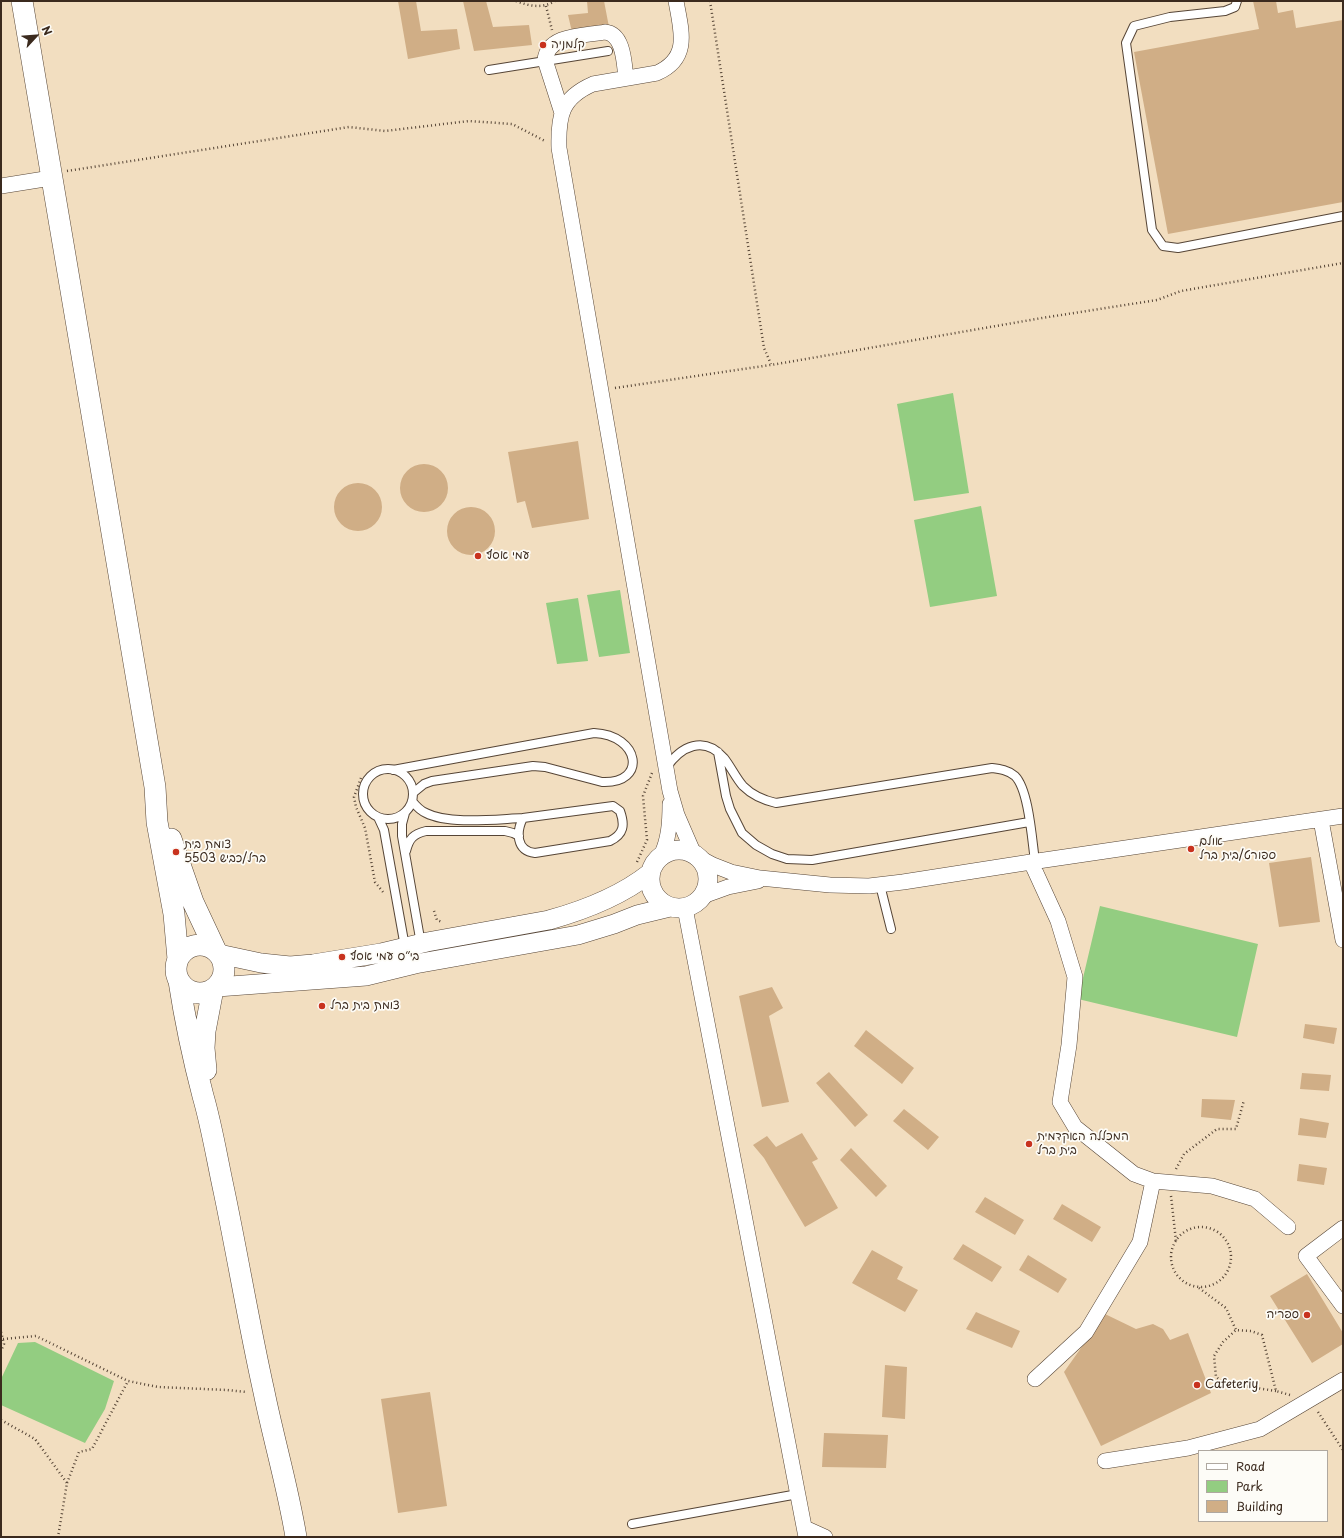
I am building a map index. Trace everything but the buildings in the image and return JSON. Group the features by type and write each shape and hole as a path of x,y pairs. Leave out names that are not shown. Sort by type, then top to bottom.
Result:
{"main road":[{"path":"22,1 155,787 157,822 174,914 178,959 176,970 187,1030 198,1079 204,1096 226,1198 246,1308 264,1394 291,1507 296,1537"},
{"path":"155,787 188,888 217,951 222,957 225,968 223,978 215,988 207,993 196,993 186,989 179,981"},
{"path":"178,959 184,950 194,945 204,945 217,951"},
{"path":"204,1096 206,1075 204,1048 205,1031 215,988"}],"street":[{"path":"217,951 261,963 290,966 313,964 381,953 415,952 578,935 637,915 693,905 703,896 709,884 709,875 706,866 696,855 677,815 670,790 660,768 601,390 559,148 560,120 564,105 572,96 583,88 592,84 657,73 666,69 673,63 682,44 676,1"},
{"path":"562,113 545,60 546,53 556,42 563,39 605,32 611,33 621,47 626,78"},
{"path":"1,186 51,176"},
{"path":"661,856 669,831 670,790"},
{"path":"215,988 366,976 415,952 549,920 568,914 621,892 639,882 643,869 653,864 666,852 674,849 684,849 713,865 731,872 767,879 830,885 880,885 1343,816"},
{"path":"1321,820 1343,940"},
{"path":"1033,861 1058,922 1075,977 1060,1102 1075,1127 1134,1174 1153,1181 1212,1186 1255,1199 1288,1227"},
{"path":"643,869 650,882 652,890 658,899 666,905 677,907"},
{"path":"703,896 728,887 767,879"},
{"path":"677,907 806,1533 825,1537"},
{"path":"1035,1379 1086,1332 1136,1249 1140,1242 1153,1181"},
{"path":"1343,1228 1306,1256 1343,1306"},
{"path":"1104,1461 1188,1448 1260,1429 1343,1380"}],"lane":[{"path":"1237,1 1235,7 1225,11 1170,17 1134,26 1126,43 1152,230 1163,246 1178,248 1343,216"},
{"path":"489,70 608,51"},
{"path":"405,813 392,819 378,817 372,813 367,807 363,792 369,778 382,770 394,770 594,733 604,734 616,738 630,750 633,756 633,763 630,771 625,776 610,782 602,782 545,767 533,766 432,781 424,784 413,797 405,813 402,824 402,836 415,952"},
{"path":"660,768 682,750 691,746 703,745 718,752 724,758 742,785 753,794 763,800 776,803 992,768 1006,770 1015,777 1022,788 1026,801 1033,861"},
{"path":"718,752 726,796 742,834 756,845 772,854 787,859 812,860 1029,822"},
{"path":"394,770 403,774 408,779 411,785 413,797 426,813 443,818 474,820 523,818 613,806 620,811 624,826 618,837 610,841 535,853 528,852 523,847 519,836 518,831 523,818"},
{"path":"378,817 384,830 415,952"},
{"path":"405,854 410,839 419,832 505,831 519,836"},
{"path":"880,885 891,929"},
{"path":"632,1524 798,1494"}],"path":[{"path":"516,1 528,6 546,6 555,1"},
{"path":"710,1 764,348 771,364"},
{"path":"546,6 556,42"},
{"path":"51,176 349,127 385,130 469,121 512,124 559,148"},
{"path":"601,390 771,364 1157,300 1181,291 1343,262"},
{"path":"643,869 647,840 643,796 649,779 660,768"},
{"path":"361,778 354,797 355,802 365,828 375,882 385,894"},
{"path":"434,911 437,920 444,922"},
{"path":"1176,1242 1170,1182 1184,1154 1217,1129 1236,1129 1244,1100"},
{"path":"1201,1227 1219,1233 1228,1244 1231,1258 1230,1268 1218,1283 1208,1287 1198,1287 1189,1284 1180,1279 1174,1270 1172,1251 1176,1242 1183,1234 1191,1229 1201,1227"},
{"path":"1198,1287 1226,1308 1236,1330"},
{"path":"1236,1330 1262,1335 1276,1391"},
{"path":"1236,1330 1223,1342 1214,1356 1216,1377 1224,1383 1276,1391 1310,1400 1343,1450"},
{"path":"1,1332 4,1344 1,1351"},
{"path":"3,1339 36,1336 128,1381 158,1387 227,1390 264,1394"},
{"path":"58,1537 67,1483 79,1452 92,1449 128,1381"},
{"path":"1,1420 35,1440 67,1483"}],"green space":[{"path":"953,393 969,493 914,501 897,404"},
{"path":"981,506 997,596 930,607 914,520"},
{"path":"620,590 630,653 599,657 587,595"},
{"path":"578,598 588,661 557,664 546,603"},
{"path":"1100,906 1258,944 1237,1037 1078,999"},
{"path":"35,1342 114,1381 105,1409 85,1443 1,1405 1,1379 18,1343"}],"place":[{"name":"קלמניה","path":"543,45"},
{"name":"עמי אסף","path":"478,556"},
{"name":"אולם ספורט/בית ברל","path":"1191,849"},
{"name":"צומת בית ברל/כביש 5503","path":"176,852"},
{"name":"בי״ס עמי אסף","path":"342,957"},
{"name":"צומת בית ברל","path":"322,1006"},
{"name":"המכללה האקדמית בית ברל","path":"1029,1144"},
{"name":"ספריה","path":"1307,1315"},
{"name":"Cafeteriy","path":"1197,1385"}]}
